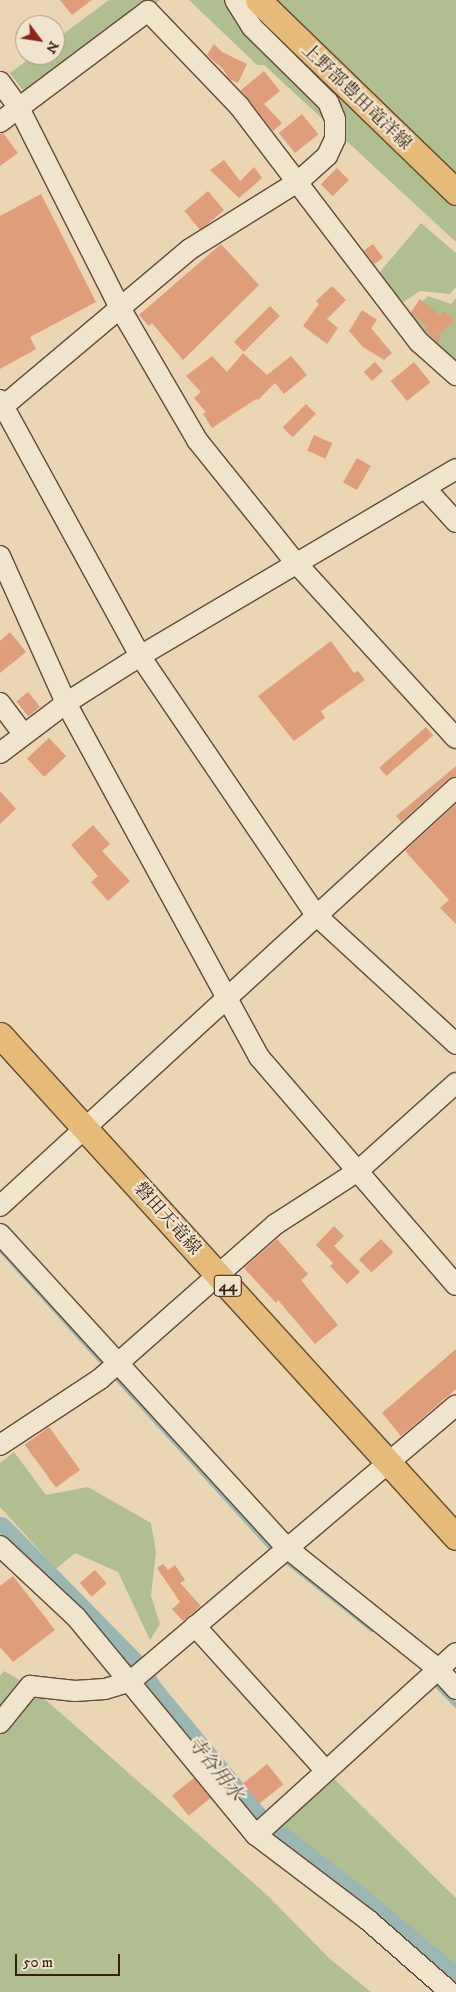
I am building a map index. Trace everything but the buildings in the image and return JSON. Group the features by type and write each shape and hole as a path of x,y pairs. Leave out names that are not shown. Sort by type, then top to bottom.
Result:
{"main road":[{"name":"上野部豊田竜洋線","path":"258,0 456,192"},
{"name":"磐田天竜線","path":"0,1035 456,1536"}],"street":[{"path":"235,0 252,26 328,102 336,119 336,139 327,156 299,180 190,249 1,405 140,656 317,916 456,1044"},
{"path":"0,122 148,11 239,106 299,180 419,342 456,376"},
{"path":"0,82 19,108 120,308 197,440 296,563 456,738"},
{"path":"0,753 66,703 140,656 456,469"},
{"path":"425,488 456,522"},
{"path":"0,556 66,703 259,1057 456,1285"},
{"path":"0,703 23,734"},
{"path":"0,1206 456,788"},
{"path":"0,1445 100,1380 217,1274 276,1224 358,1171 456,1083"},
{"path":"0,1234 286,1548 438,1669 456,1689"},
{"path":"0,1723 30,1686 75,1692 105,1689 131,1681 456,1405"},
{"path":"0,1546 76,1617 131,1681 231,1808 256,1835 368,1920 450,1992"},
{"path":"195,1626 326,1771"},
{"path":"256,1835 456,1653"}],"green space":[{"path":"109,0 160,0 30,100 10,73 21,65 65,65 65,33"},
{"path":"189,0 456,0 456,242 264,65 257,65"},
{"path":"421,223 456,253 456,287 450,294 420,291 399,305 380,272"},
{"path":"428,296 451,304 456,298 456,370 426,348 410,313"},
{"path":"14,1452 46,1495 88,1487 151,1523 156,1552 151,1596 160,1624 150,1640 118,1572 75,1553 56,1569 0,1507 0,1463"},
{"path":"4,1671 30,1686 266,1894 330,1959 371,1992 0,1992 0,1676"},
{"path":"326,1771 456,1898 456,1983 281,1841 273,1820"}],"waterway":[{"path":"2,1251 106,1366"},
{"path":"113,1374 274,1551"},
{"name":"寺谷用水","path":"0,1529 136,1668 149,1689 259,1822 360,1900 456,1981"},
{"path":"284,1559 372,1629"},
{"path":"433,1681 456,1705"}]}
